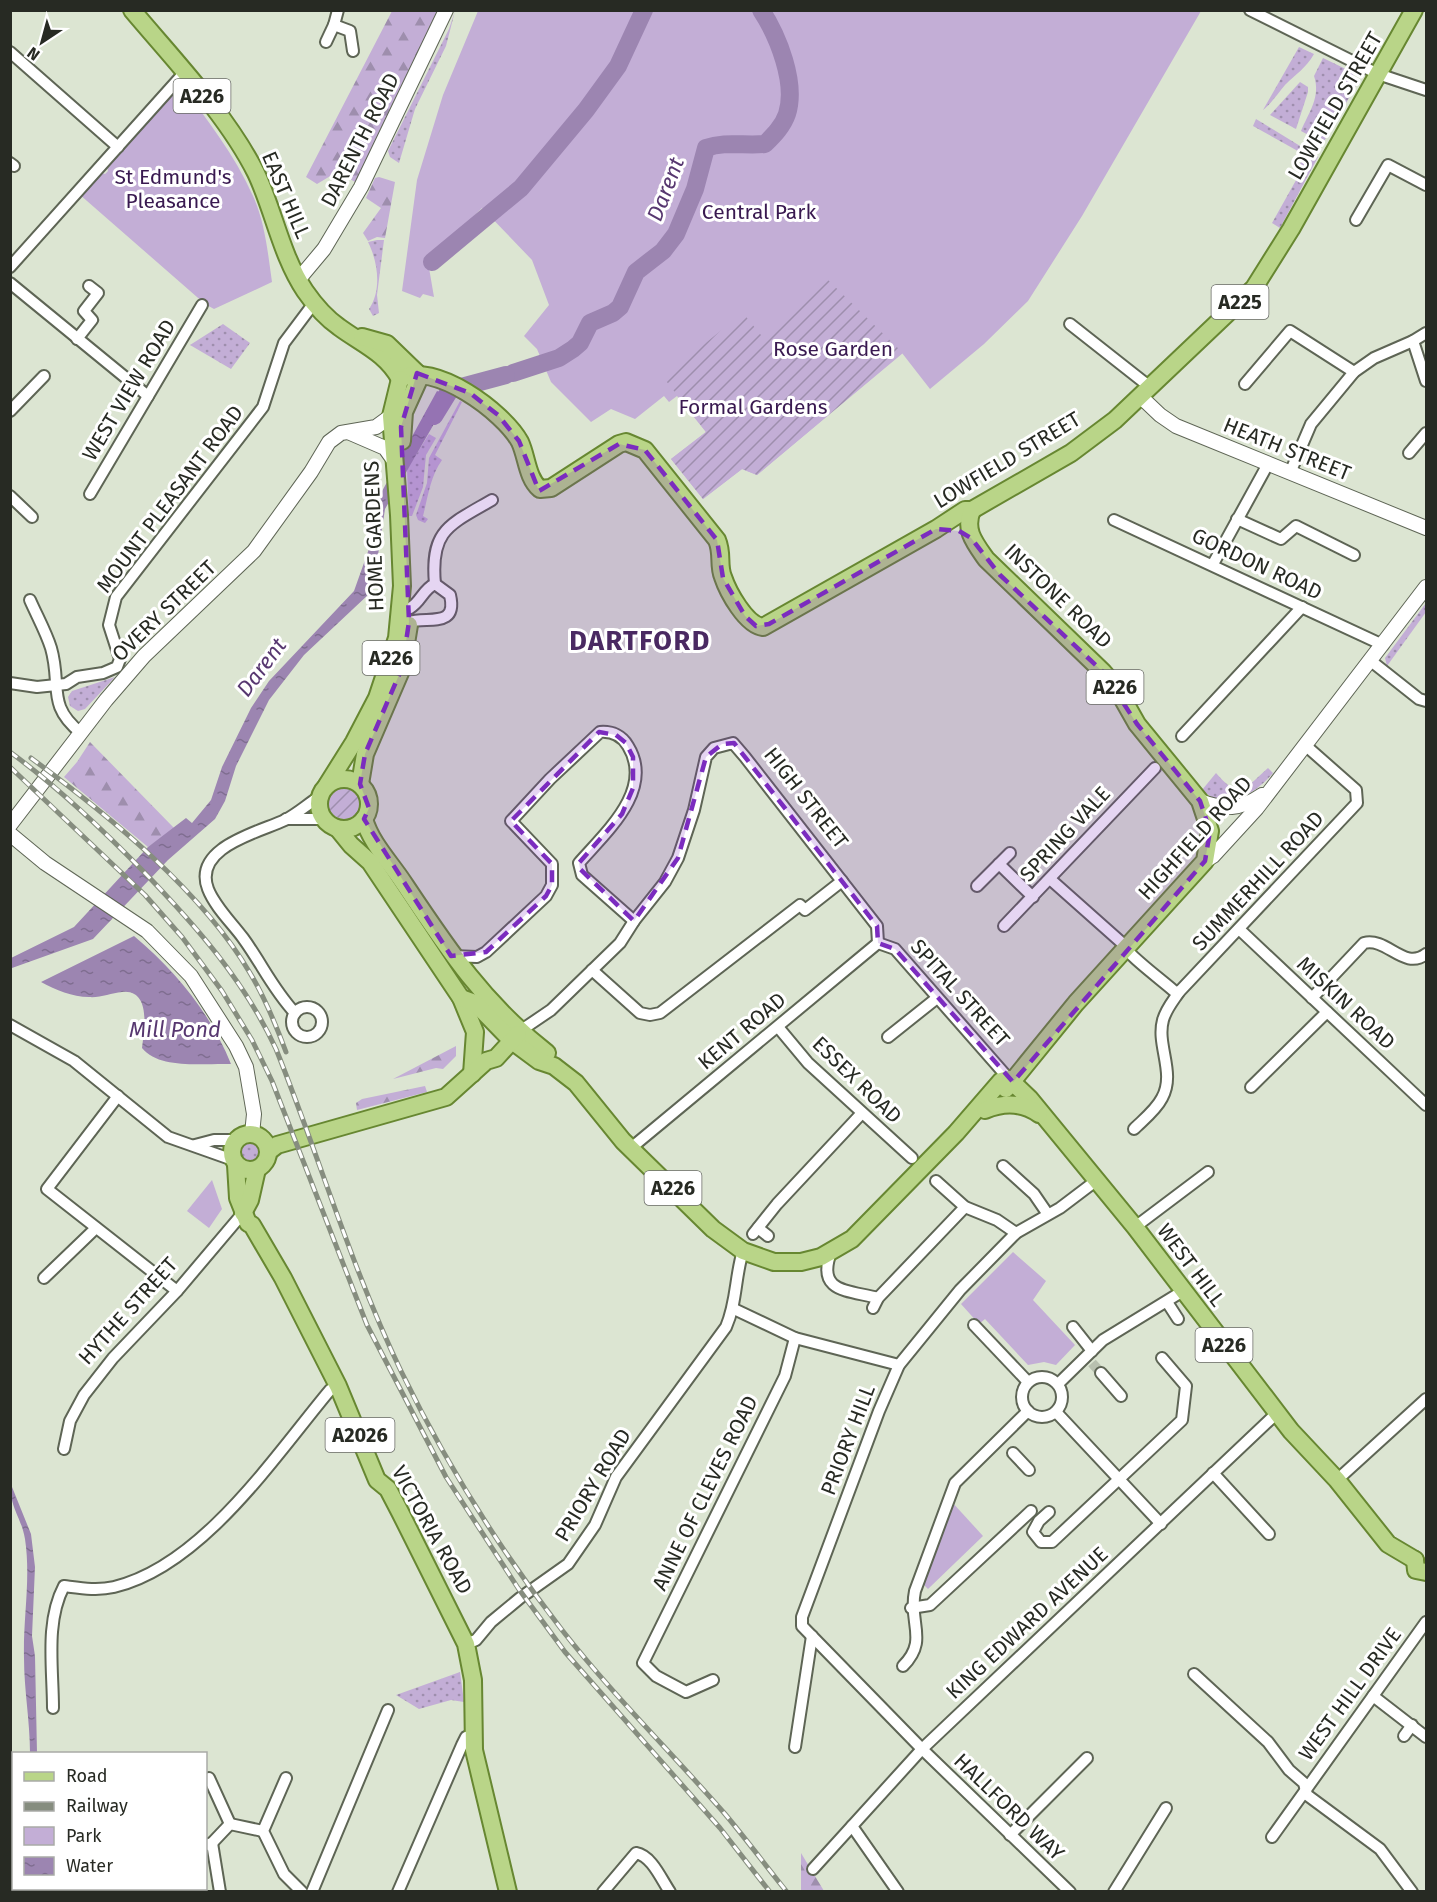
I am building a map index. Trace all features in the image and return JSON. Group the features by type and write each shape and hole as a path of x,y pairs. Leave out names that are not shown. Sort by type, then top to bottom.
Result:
{"main road":[{"name":"EAST HILL","path":"132,10 184,73 246,156 262,189 298,280 314,303 336,326 387,358 400,379"},
{"name":"LOWFIELD STREET","path":"417,373 476,396 498,416 519,441 533,478 540,489 551,488 619,444 626,442 645,450 717,540 722,552 723,578 745,616 756,626 769,624 936,529 965,510 972,510 1078,447 1145,392 1260,281 1414,10"},
{"name":"EAST HILL","path":"354,337 387,344 417,373"},
{"path":"400,379 417,373"},
{"name":"HOME GARDENS","path":"360,784 365,754 402,668 409,615 395,425 404,412 419,379 417,373"},
{"name":"HOME GARDENS","path":"323,791 354,742 377,698 394,650 402,586 402,515 395,462 395,425 400,379"},
{"path":"936,529 970,532 972,510"},
{"name":"A226","path":"952,518 970,532"},
{"name":"INSTONE ROAD","path":"970,532 1000,575 1116,687 1137,724 1200,801 1210,831 1205,861"},
{"path":"394,650 403,642 409,615"},
{"path":"346,778 360,784 369,799 369,808 364,819 353,828 338,829 324,819 319,811 323,791 346,778"},
{"name":"A226","path":"364,819 368,831 380,850 451,956 512,1035 551,1057 555,1066"},
{"name":"A226","path":"338,829 351,845 370,861 461,998 475,1003 539,1061 555,1066 576,1083 631,1148 713,1229 743,1251"},
{"name":"HIGHFIELD ROAD","path":"956,1133 985,1110 1026,1066 1124,950 1205,861"},
{"path":"461,998 475,1032 472,1074"},
{"path":"268,1152 277,1146 446,1097 486,1062 488,1054 512,1035"},
{"name":"A226","path":"1026,1066 1023,1086 1030,1099"},
{"name":"A226","path":"1011,1080 1030,1099"},
{"name":"HIGHFIELD ROAD","path":"743,1251 774,1262 801,1262 831,1252 862,1229 956,1133 1001,1081 1011,1080"},
{"name":"WEST HILL","path":"1030,1099 1135,1227 1277,1413 1337,1480 1388,1544 1424,1568"},
{"name":"HIGHFIELD ROAD","path":"985,1110 1005,1104 1024,1106 1044,1118"},
{"path":"234,1162 243,1170 257,1169 266,1162 268,1152 265,1142 244,1137"},
{"name":"VICTORIA ROAD","path":"244,1137 231,1151 238,1198 249,1213 338,1386 378,1480 388,1490 400,1512 466,1644 471,1665 472,1735"},
{"path":"249,1213 257,1169"},
{"name":"A2026","path":"472,1735 508,1892"}],"street":[{"path":"326,42 338,10"},
{"name":"DARENTH ROAD","path":"298,280 324,249 361,187 446,10"},
{"path":"1251,10 1378,74 1426,90"},
{"path":"334,25 350,31 353,51"},
{"path":"10,52 117,147"},
{"path":"10,267 184,73"},
{"path":"1356,220 1388,165 1426,185"},
{"path":"10,282 148,396"},
{"path":"77,339 92,320 84,310 98,293 89,286"},
{"name":"MOUNT PLEASANT ROAD","path":"57,684 66,684 80,676 109,672 118,666 120,659 109,625 116,597 263,407 284,343 314,303"},
{"name":"WEST VIEW ROAD","path":"90,494 202,305"},
{"path":"1070,324 1145,392"},
{"path":"1245,384 1290,331 1307,339 1354,372"},
{"path":"1290,473 1311,424 1354,372 1374,357 1413,341 1426,333"},
{"path":"1413,341 1426,381"},
{"path":"10,411 44,376"},
{"name":"HEATH STREET","path":"1145,392 1160,415 1176,426 1426,528"},
{"name":"OVERY STREET","path":"10,825 144,656 254,551 311,472 327,443 336,435 395,425"},
{"path":"348,432 385,448 395,462"},
{"path":"1409,453 1426,434"},
{"path":"1213,564 1268,464"},
{"path":"10,496 32,517"},
{"path":"435,584 425,590 419,603 409,615 436,621 450,612 450,595 435,584 433,561 439,536 466,515 492,500"},
{"path":"1237,519 1281,539 1296,526 1354,555"},
{"name":"GORDON ROAD","path":"1114,520 1213,564 1383,645"},
{"name":"HIGHFIELD ROAD","path":"1205,861 1213,856 1257,808 1426,587"},
{"path":"30,600 50,645 57,684 58,707 64,718 81,733"},
{"path":"1182,736 1302,607"},
{"path":"1371,661 1419,699 1426,701"},
{"path":"10,683 37,687 57,684"},
{"path":"451,956 477,957 498,943 546,896 552,885 552,864 511,821 550,779 600,732 607,732 621,739 633,758 634,773 628,804 622,814 579,862 582,875 634,921 620,943 551,1010 512,1035"},
{"name":"HIGH STREET","path":"634,921 665,882 678,858 694,810 706,757 714,748 733,743 842,881"},
{"name":"SUMMERHILL ROAD","path":"1134,1130 1162,1099 1167,1083 1162,1022 1179,992 1357,803 1356,790 1305,745"},
{"name":"SPRING VALE","path":"1004,926 1155,768"},
{"path":"295,1013 275,992 255,956 212,897 207,882 211,863 224,847 246,834 286,819 323,791"},
{"path":"1200,801 1222,809 1231,809 1247,805 1268,792"},
{"path":"286,819 324,819"},
{"path":"10,834 45,863 122,913 171,952 197,985 237,1046 249,1079 254,1114 244,1137 214,1140 189,1146"},
{"path":"10,846 31,859 45,863"},
{"path":"977,886 1010,853"},
{"path":"999,864 1033,897"},
{"path":"1050,879 1122,943 1124,950 1174,991 1179,992"},
{"path":"592,970 640,1012 650,1015 660,1013 801,905 805,909 842,881"},
{"name":"SPITAL STREET","path":"842,881 877,926 878,944 895,949 1011,1080"},
{"name":"MISKIN ROAD","path":"1239,929 1426,1105"},
{"path":"1312,998 1364,943 1381,942 1405,958 1415,959 1426,954"},
{"name":"KENT ROAD","path":"631,1148 878,944"},
{"path":"888,1037 937,998"},
{"path":"1251,1087 1327,1012"},
{"path":"10,1025 74,1061 168,1137 189,1146 210,1150 234,1162"},
{"name":"ESSEX ROAD","path":"778,1027 808,1063 912,1158"},
{"path":"118,1096 47,1189 177,1291"},
{"path":"768,1236 756,1231 862,1113"},
{"path":"1003,1166 1034,1194 1047,1213"},
{"path":"1135,1227 1208,1172"},
{"name":"PRIORY HILL","path":"921,1749 802,1626 802,1617 879,1411 899,1365 960,1290 1016,1233 1047,1213 1060,1208 1097,1180"},
{"path":"936,1181 965,1207 996,1220 1016,1233"},
{"path":"873,1308 878,1298 965,1207"},
{"name":"HYTHE STREET","path":"64,1449 70,1421 84,1395 112,1358 249,1213"},
{"path":"44,1278 96,1228"},
{"name":"PRIORY ROAD","path":"466,1644 476,1640 500,1614 573,1557 595,1525 616,1477 718,1341 734,1309 737,1268 743,1251"},
{"path":"831,1252 826,1266 829,1282 837,1287 878,1298"},
{"path":"1058,1384 1090,1357 1103,1340 1183,1292"},
{"path":"1167,1302 1178,1319"},
{"path":"734,1309 795,1338 899,1365"},
{"path":"974,1325 1028,1382"},
{"path":"1073,1327 1090,1357"},
{"name":"ANNE OF CLEVES ROAD","path":"713,1680 686,1692 656,1676 643,1663 785,1376 795,1338"},
{"path":"1049,1512 1039,1521 1033,1532 1041,1542 1052,1542 1182,1420 1186,1386 1162,1358"},
{"path":"1101,1373 1121,1396"},
{"path":"1047,1377 1058,1384 1063,1395 1056,1412 1045,1417 1028,1411 1022,1400 1028,1382 1047,1377"},
{"path":"53,1707 52,1637 55,1608 64,1586 90,1590 112,1588 155,1572 175,1559 196,1543 225,1514 330,1390 338,1386"},
{"path":"1337,1480 1426,1400"},
{"path":"903,1666 915,1654 917,1638 911,1608 915,1591 955,1483 1006,1446 1028,1411"},
{"path":"1056,1412 1161,1524"},
{"name":"KING EDWARD AVENUE","path":"813,1869 921,1749 1277,1413"},
{"path":"1006,1446 1029,1470"},
{"path":"1214,1473 1269,1534"},
{"path":"911,1608 930,1605 1031,1511"},
{"name":"WEST HILL DRIVE","path":"1272,1837 1426,1622"},
{"path":"795,1747 812,1636"},
{"path":"1194,1674 1268,1742 1289,1770 1304,1783 1305,1788"},
{"path":"1373,1696 1426,1737"},
{"path":"312,1892 388,1710"},
{"path":"1404,1736 1412,1725"},
{"path":"398,1892 462,1745 466,1737 472,1735"},
{"name":"HALLFORD WAY","path":"921,1749 1070,1892"},
{"path":"1010,1835 1087,1758"},
{"path":"209,1778 230,1824"},
{"path":"286,1778 263,1831 284,1874 302,1892"},
{"name":"WEST HILL DRIVE","path":"1305,1788 1307,1795 1380,1849 1412,1892"},
{"path":"1114,1892 1166,1808"},
{"path":"230,1824 263,1831"},
{"path":"220,1892 209,1844 230,1824"},
{"path":"852,1826 898,1892"},
{"path":"603,1892 636,1853 642,1854 650,1863 670,1892"}],"highlighted area":[{"path":"417,373 470,393 498,415 519,441 539,491 619,444 645,450 717,540 723,578 745,616 756,626 769,624 936,529 959,531 971,538 1000,575 1103,672 1137,724 1200,801 1210,831 1205,861 1013,1082 895,949 878,943 877,926 734,743 722,744 706,757 678,858 634,921 580,869 579,863 622,814 633,788 633,757 626,743 616,735 599,732 511,821 552,864 552,885 546,896 486,952 451,956 364,819 369,808 360,784 365,754 402,668 409,622 401,427"}],"green space":[{"path":"392,11 440,11 357,183 337,172 317,184 306,177"},
{"path":"455,11 446,46 415,109 399,163 390,157 388,151 449,29"},
{"name":"Central Park","path":"478,11 1201,11 1082,216 1028,301 984,344 930,389 902,353 757,475 742,469 703,499 671,459 706,432 677,396 669,402 664,396 635,419 611,409 591,422 551,382 537,349 524,336 549,305 532,260 482,208 428,262 434,297 423,294 420,298 402,291 417,180 443,95"},
{"path":"1299,47 1314,54 1263,110"},
{"path":"1323,58 1352,72 1357,84 1323,143 1301,131 1315,98 1314,76"},
{"path":"1300,82 1308,87 1308,92 1296,129 1270,115"},
{"name":"St Edmund's Pleasance","path":"181,84 220,138 246,181 260,216 269,260 272,282 214,309 205,304 79,194 99,172 105,174 108,171 106,163"},
{"path":"1256,119 1318,157 1280,228 1272,223 1304,166 1300,164 1305,155 1253,126"},
{"path":"375,178 395,182 385,238 377,237 368,241 363,233 381,208 366,198"},
{"path":"384,240 377,295 379,313 373,316 369,309 376,293 377,276 368,242"},
{"name":"Formal Gardens","path":"826,278 903,353 757,475 742,469 703,499 671,459 706,432 663,377 743,313 765,340"},
{"path":"223,324 250,343 231,369 190,345"},
{"path":"460,401 462,402 435,455 442,460 430,487 423,516 428,519 425,523 418,520 416,515 427,483 429,458"},
{"path":"429,434 436,438 426,455 423,487 412,516 409,516 407,469"},
{"path":"1426,603 1426,612 1387,666 1385,658"},
{"path":"115,677 85,709 78,711 70,706 68,697 72,691"},
{"path":"90,742 175,829 148,847 64,777"},
{"path":"1268,768 1273,773 1266,781 1240,798 1221,800 1202,790 1216,773 1231,787 1242,789"},
{"path":"344,787 356,791 360,803 356,815 344,819 332,815 328,803 332,791"},
{"path":"456,1046 456,1056 443,1069 436,1068 393,1079"},
{"path":"425,1086 427,1092 357,1110 356,1103 362,1099"},
{"path":"249,1141 257,1145 261,1153 257,1161 249,1165 241,1161 237,1153 241,1145"},
{"path":"212,1180 222,1209 209,1228 187,1211"},
{"path":"1013,1252 1046,1281 1033,1300 1075,1345 1056,1365 1044,1362 1028,1365 985,1319 979,1324 961,1304"},
{"path":"951,1501 983,1536 928,1589 920,1581"},
{"path":"460,1672 464,1702 451,1700 419,1709 396,1695"},
{"path":"801,1853 824,1891 801,1891"}],"water":[{"path":"437,391 450,396 385,509 375,575 369,594 304,655 269,700 236,766 225,801 215,819 168,860 93,939 12,968 11,974 11,958 74,927 148,847 186,818 192,823 211,800 222,767 251,708 269,681 354,591 370,546 375,504"},
{"name":"Mill Pond","path":"134,936 164,963 190,994 213,1028 231,1064 183,1064 160,1060 150,1055 142,1048 144,1012 142,1004 132,993 122,992 83,997 52,988 41,982"},
{"path":"10,1482 31,1534 35,1567 32,1636 35,1656 37,1752 30,1752 24,1670 27,1554 23,1531 10,1491"}],"waterway":[{"name":"Darent","path":"432,262 521,188 586,110 618,66 644,10"},
{"name":"Darent","path":"513,373 559,358 580,343 590,323 613,313 620,307 636,272 663,251 676,234 695,189 706,148 727,144 765,144 781,126 787,114 789,102 788,74 774,33 761,10"},
{"name":"Darent","path":"434,416 450,390 506,375"}],"tunnel":[{"path":"1092,1363 1101,1373"}],"railway":[{"path":"10,752 62,794 127,855 182,912 234,977 276,1049 366,1292 401,1371 455,1472 495,1537 562,1630 621,1700 725,1814 787,1892"},
{"path":"31,758 121,829 180,884 206,913 250,973 270,1012 286,1052"},
{"path":"10,767 145,895 182,937 222,991 252,1040 272,1081 367,1325 446,1477 518,1588 565,1652 720,1828 770,1892"}],"district":[{"name":"DARTFORD","path":"640,641"}],"park label":[{"name":"Rose Garden","path":"833,349"}]}
